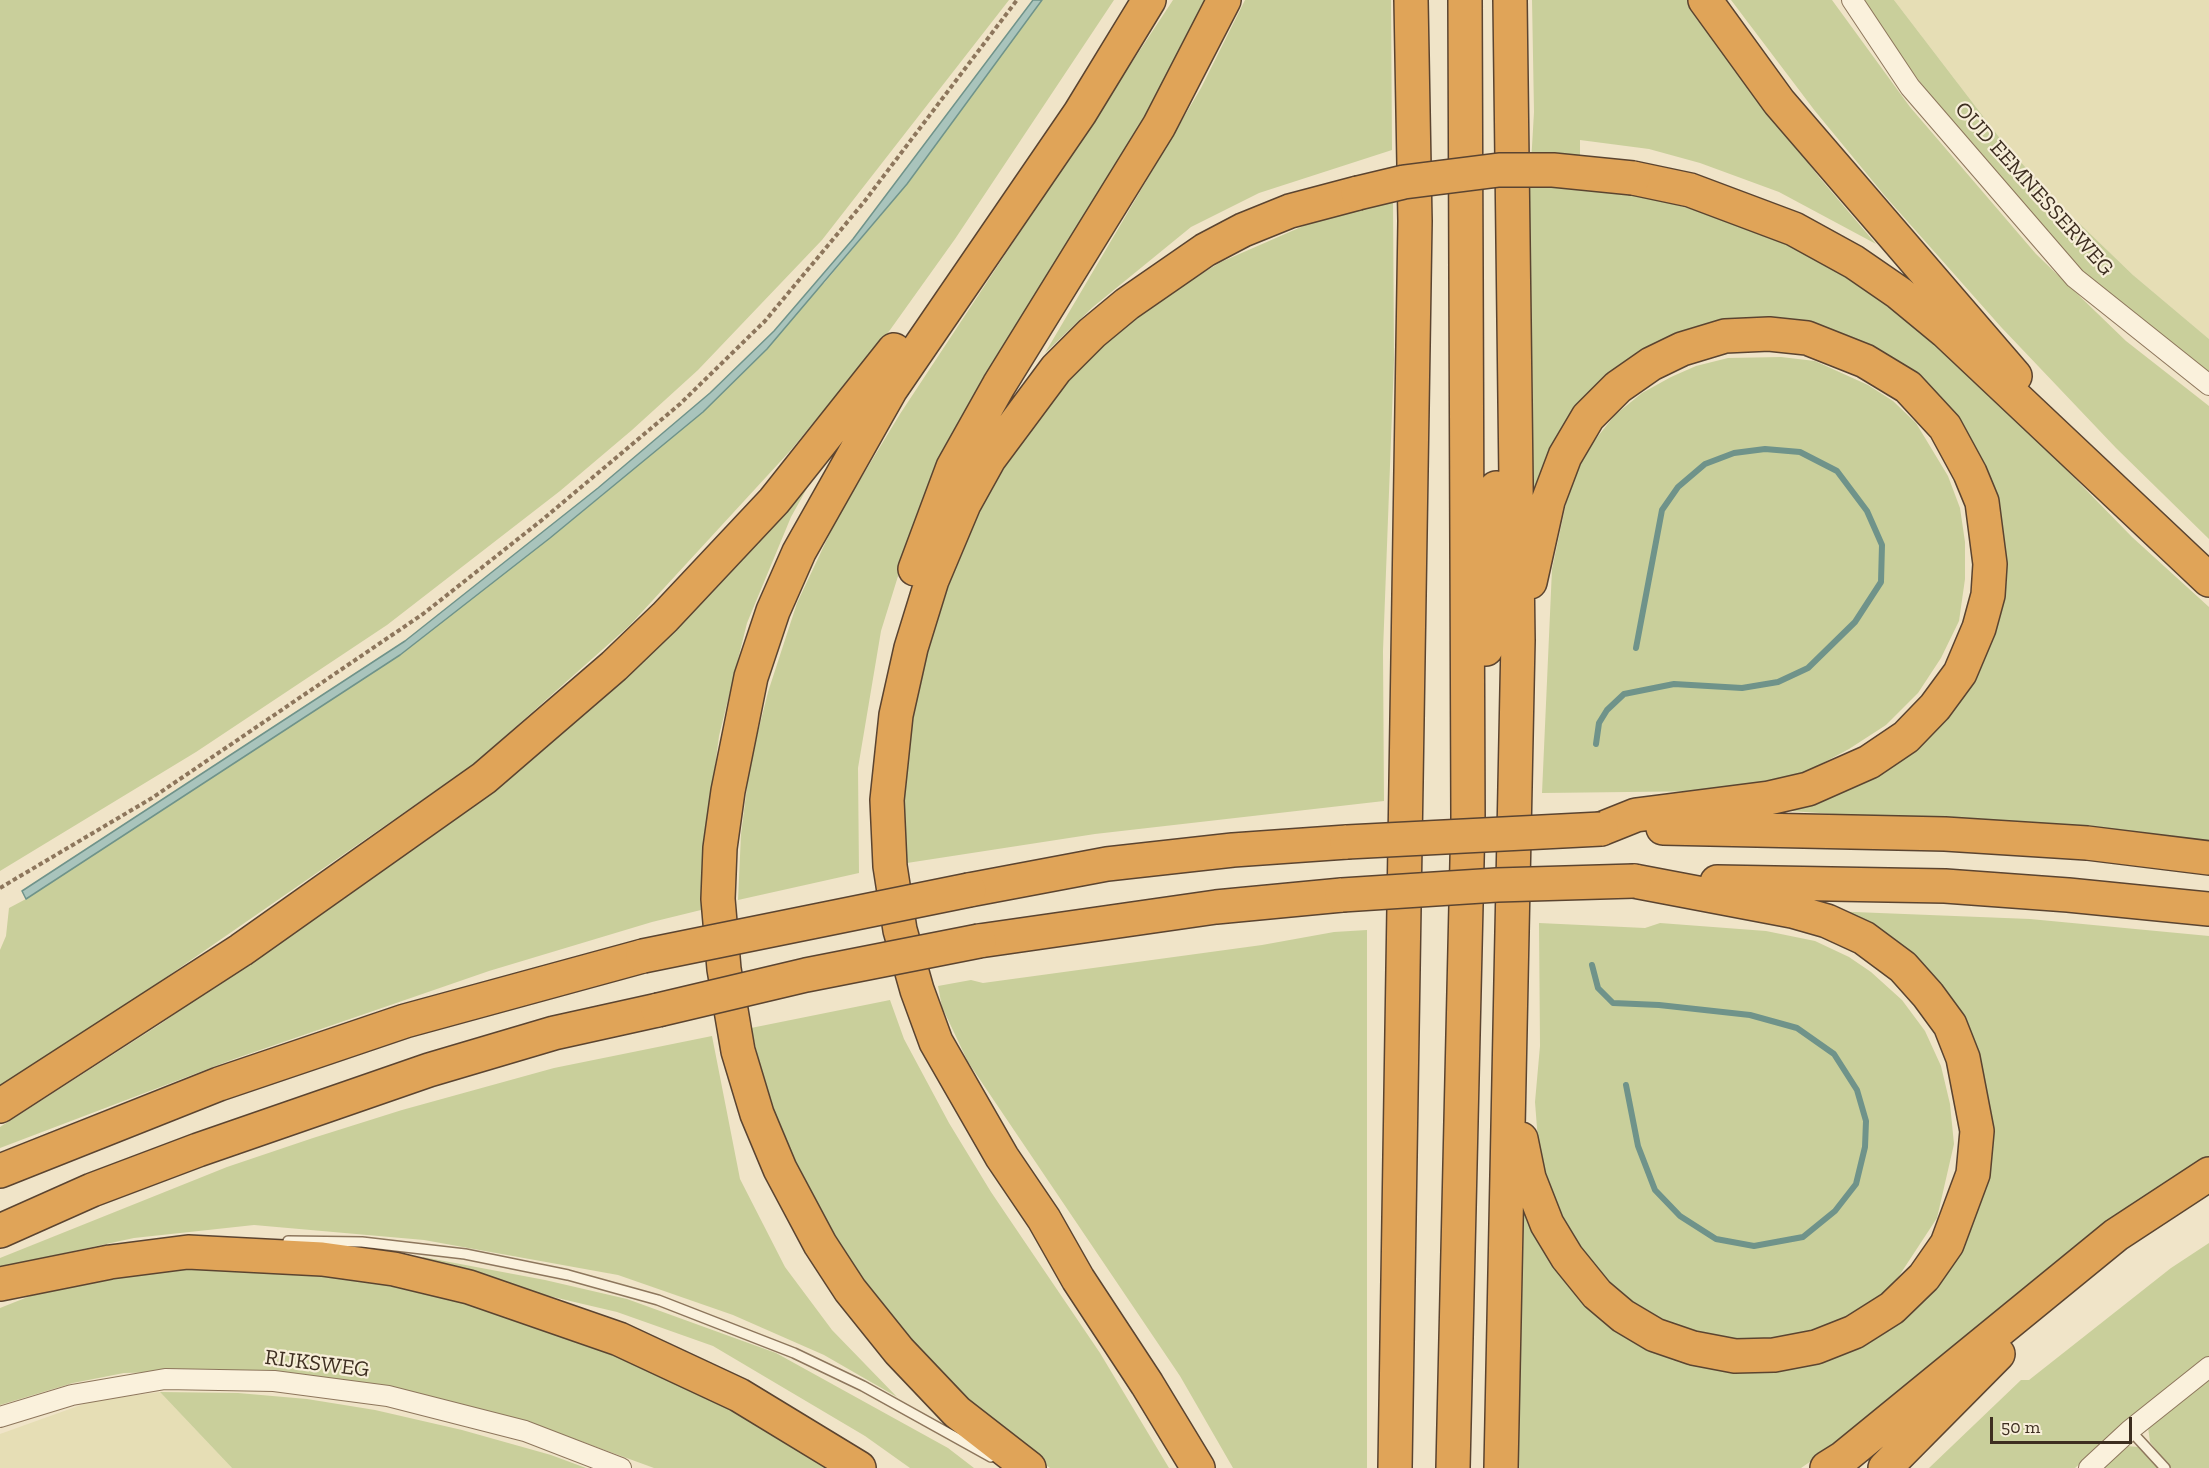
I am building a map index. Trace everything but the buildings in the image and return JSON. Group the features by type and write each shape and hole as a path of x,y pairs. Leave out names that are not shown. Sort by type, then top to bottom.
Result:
{"highway":[{"path":"1016,1466 957,1412 899,1351 850,1290 820,1244 780,1169 757,1114 738,1051 723,969 718,900 722,837 740,724 751,676 773,611 799,552 845,466 891,389 1080,113 1149,0"},
{"path":"1078,1279 1015,1198 963,1113 932,1055 900,974 889,934 879,846 877,791 887,672 902,611 924,541 953,467 999,385 1159,126 1224,0"},
{"path":"1395,1468 1415,221 1411,0"},
{"path":"1453,1468 1468,818 1465,0"},
{"path":"1501,1468 1518,640 1510,0"},
{"path":"1705,0 1779,102 1884,227 1987,340 2085,464"},
{"path":"1198,1468 1147,1384 1078,1279 1044,1219 997,1148 936,1042 917,990 900,930 890,866 887,800 896,715 911,648 932,580 964,504 989,459 1063,362 1127,304 1205,250 1243,230 1290,211 1404,182 1499,170 1553,170 1633,178 1690,190 1794,229 1854,262 1899,293 1945,331 2209,580"},
{"path":"1468,818 1488,629 1512,201"},
{"path":"0,1106 241,950 484,778 614,666 665,617 774,501 911,329 997,234"},
{"path":"0,1172 219,1084 394,1025 643,956 1107,864 1233,850 1601,829 1808,789 1869,762 1905,737 1935,707 1960,673 1988,596 1990,564 1982,502 1970,473 1945,427 1908,387 1865,361 1807,338 1769,334 1725,336 1682,349 1651,363 1618,387 1588,417 1565,456 1548,501 1518,640"},
{"path":"1636,821 1945,834 2087,843 2209,858"},
{"path":"1510,1084 1529,1178 1547,1224 1567,1257 1597,1294 1623,1316 1655,1335 1693,1348 1735,1356 1774,1355 1816,1347 1854,1332 1892,1308 1924,1277 1947,1244 1973,1174 1977,1131 1963,1058 1950,1024 1928,995 1903,967 1872,943 1827,921 1792,911 1634,882"},
{"path":"0,1231 92,1190 198,1150 429,1070 554,1033 806,975 979,941 1216,907 1342,895 1497,885 1634,882 1945,886 2209,909"},
{"path":"1827,1468 1843,1458 2116,1235 2209,1174"},
{"path":"1885,1468 2005,1347 2100,1262 2190,1194 2209,1174"},
{"path":"0,1284 110,1262 188,1252 322,1259 394,1269 469,1287 545,1311 619,1339 739,1395 859,1468"}],"street":[{"name":"OUD EEMNESSERWEG","path":"1852,0 1910,87 2075,278 2209,385"},
{"path":"2089,1468 2130,1430 2209,1367"},
{"name":"RIJKSWEG","path":"0,1417 72,1395 165,1379 274,1381 400,1399 525,1431 621,1468"}],"lane":[{"path":"279,1241 362,1242 465,1254 568,1275 658,1300 794,1353 863,1386 946,1434 1016,1466"},
{"path":"188,1252 232,1243"},
{"path":"2130,1430 2165,1468"}],"path":[{"path":"0,888 152,798 423,614 542,520 680,404 765,321 864,202 1017,0"}],"shaded area":[{"path":"1894,0 2209,0 2209,339 2133,275 2053,198 2002,141"},
{"path":"160,1392 232,1468 0,1468 0,1434 92,1401"}],"green space":[{"path":"0,0 1009,0 822,240 698,370 632,430 560,491 387,625 196,752 0,871"},
{"path":"1042,0 1114,0 955,239 890,330 790,451 630,625 474,764 77,1039 0,1089 0,950 6,936 9,908 400,655 603,495 825,282 907,184"},
{"path":"1173,0 1214,0 940,470 899,573 881,631 858,768 859,873 738,900 741,834 750,764 768,692 797,603 838,516 900,414"},
{"path":"1245,0 1391,0 1392,150 1259,193 1191,227 1093,307 1045,353 1201,88"},
{"path":"1532,0 1687,0 1819,177 1876,244 1779,192 1700,163 1649,149 1580,140 1580,187 1635,193 1743,224 1846,273 1893,303 2013,415 2132,537 2209,607 2209,843 2164,837 1762,809 1861,770 1995,608 1972,449 1806,323 1626,367 1529,527 1525,451 1530,181 1534,112"},
{"path":"1731,0 1832,0 1910,107 2036,254 2126,341 2209,406 2209,539 2116,448 2001,327 1885,196 1815,111"},
{"path":"1857,0 1894,0 2002,141 2053,198 2133,275 2209,339 2209,379 2078,268 1984,165"},
{"path":"1393,202 1394,360 1383,651 1384,801 1095,834 907,863 903,813 908,744 922,662 961,548 970,512 1088,350 1168,294 1221,262 1317,220"},
{"path":"1781,357 1815,361 1868,385 1893,401 1916,423 1948,476 1960,508 1965,542 1965,579 1959,621 1941,658 1918,693 1886,725 1849,749 1808,771 1768,784 1714,791 1542,793 1552,569 1574,466 1615,415 1642,393 1671,377 1696,366 1728,358"},
{"path":"842,437 811,481 791,517 747,623 719,736 706,838 705,909 652,922 489,971 234,1059 0,1148 0,1127 159,1025 489,795"},
{"path":"1804,910 2030,919 2209,936 2209,1157 2073,1249 1823,1453 1801,1468 1518,1468 1517,1349 1521,1184 1630,1333 1823,1358 1973,1216 1954,1014"},
{"path":"1539,923 1645,928 1660,923 1766,931 1815,941 1849,957 1871,972 1902,1000 1925,1031 1941,1066 1950,1104 1954,1144 1937,1218 1899,1276 1874,1303 1820,1332 1750,1341 1710,1338 1657,1322 1614,1289 1568,1236 1540,1167 1535,1102 1540,1046"},
{"path":"1367,930 1367,1468 1233,1468 1180,1376 968,1062 942,1007 938,986 971,980 983,983 1262,945 1334,932"},
{"path":"890,1000 904,1039 949,1123 991,1192 1100,1353 1169,1468 1050,1468 933,1369 853,1274 825,1229 784,1139 763,1079 751,1028"},
{"path":"712,1036 740,1179 785,1267 832,1330 897,1397 824,1355 733,1315 618,1275 424,1240 254,1225 134,1238 0,1267 0,1258 227,1167 313,1138 402,1110 554,1068"},
{"path":"2209,1243 2209,1356 2152,1401 2075,1468 1929,1468 2021,1380 2029,1380 2171,1268"},
{"path":"423,1257 545,1280 627,1299 776,1353 948,1448 974,1468 910,1468 865,1436 713,1346 617,1312 421,1266"},
{"path":"147,1263 396,1276 597,1337 844,1468 654,1468 550,1430 473,1407 404,1391 241,1370 124,1373 73,1383 0,1405 0,1308 83,1275"},
{"path":"2209,1379 2209,1468 2170,1468 2150,1442 2148,1427"},
{"path":"160,1392 238,1393 307,1399 375,1410 462,1430 551,1455 586,1468 232,1468"},
{"path":"2126,1446 2139,1447 2159,1468 2101,1468"}],"water":[{"path":"1033,0 1042,0 907,184 767,349 703,412 550,538 400,655 26,899 22,891 405,641 598,488 710,393 774,331 853,239"}],"waterway":[{"path":"1596,744 1599,723 1607,710 1624,694 1674,684 1742,688 1778,682 1808,668 1855,622 1881,582 1882,545 1867,511 1837,471 1800,452 1765,449 1734,453 1705,464 1678,487 1662,510 1636,648"},
{"path":"1592,965 1598,988 1613,1003 1659,1005 1750,1015 1797,1028 1834,1054 1857,1090 1866,1121 1865,1147 1856,1184 1835,1211 1803,1237 1754,1246 1716,1239 1680,1216 1655,1190 1638,1146 1626,1085"}]}
